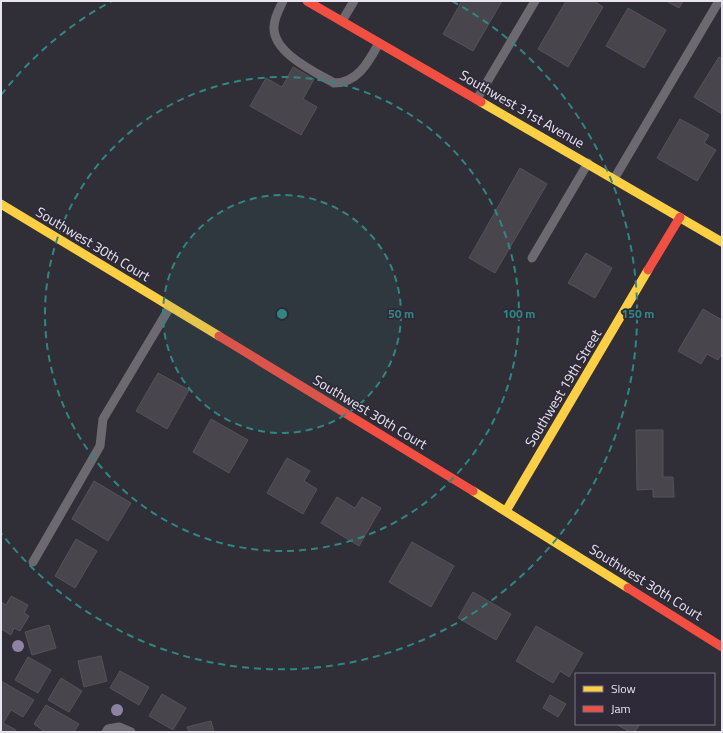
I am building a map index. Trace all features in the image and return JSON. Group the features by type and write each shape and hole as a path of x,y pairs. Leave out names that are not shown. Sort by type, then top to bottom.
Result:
{"street":[{"name":"Southwest 31st Avenue","path":"307,1 722,242"},
{"name":"Southwest 30th Court","path":"1,204 506,511 722,647"},
{"name":"Southwest 19th Street","path":"506,511 680,217"}],"lane":[{"path":"283,1 274,27 275,36 282,49 334,83 345,82 357,75 379,43"},
{"path":"342,21 354,1"},
{"path":"476,99 535,1"},
{"path":"614,178 719,1"},
{"path":"532,258 588,163"},
{"path":"33,562 100,446 103,419 170,307"},
{"path":"106,732 108,729 119,727 131,732"}],"building":[{"path":"462,1 502,1 473,51 443,34"},
{"path":"566,1 594,1 603,7 568,67 538,49"},
{"path":"666,1 683,1 679,8"},
{"path":"628,8 666,30 644,68 606,46"},
{"path":"719,57 722,59 722,114 694,97"},
{"path":"293,67 314,79 303,99 317,107 301,135 250,106 266,78 282,87"},
{"path":"680,119 709,135 704,143 716,150 697,181 657,158"},
{"path":"520,168 547,184 495,273 469,258"},
{"path":"586,253 612,268 595,298 568,283"},
{"path":"703,309 722,320 722,353 718,360 707,354 701,364 678,351"},
{"path":"158,373 189,390 167,429 136,411"},
{"path":"211,419 248,440 229,473 193,452"},
{"path":"636,430 663,430 663,477 673,477 674,497 653,497 653,489 637,490"},
{"path":"287,458 310,471 304,481 317,489 303,514 267,493"},
{"path":"94,481 131,503 108,541 72,519"},
{"path":"337,497 355,508 362,497 381,508 359,546 321,523"},
{"path":"76,539 97,551 75,588 55,576"},
{"path":"412,542 454,566 431,607 389,582"},
{"path":"473,592 511,614 496,640 458,618"},
{"path":"11,596 28,605 24,613 29,616 20,631 14,628 11,635 1,629 1,602 6,605"},
{"path":"49,625 56,648 32,655 25,632"},
{"path":"536,626 583,653 569,677 560,671 553,683 516,661"},
{"path":"101,656 107,681 84,687 78,661"},
{"path":"28,657 51,670 38,693 15,680"},
{"path":"120,671 149,687 139,705 110,688"},
{"path":"61,678 82,691 69,712 48,700"},
{"path":"1,681 34,700 23,717 11,710 3,723 16,730 15,732 1,732"},
{"path":"162,694 186,708 173,730 149,716"},
{"path":"550,695 566,704 558,717 543,708"},
{"path":"46,705 79,724 74,732 45,732 34,724"},
{"path":"211,721 214,732 189,732 187,727"},
{"path":"618,725 639,725 635,732 630,732"}],"traffic: slow":[{"path":"481,102 722,242"},
{"path":"1,204 219,336"},
{"path":"506,511 648,270"},
{"path":"473,491 628,588"}],"traffic: jam":[{"path":"307,1 481,102"},
{"path":"648,270 680,217"},
{"path":"219,336 473,491"},
{"path":"628,588 722,647"}]}
